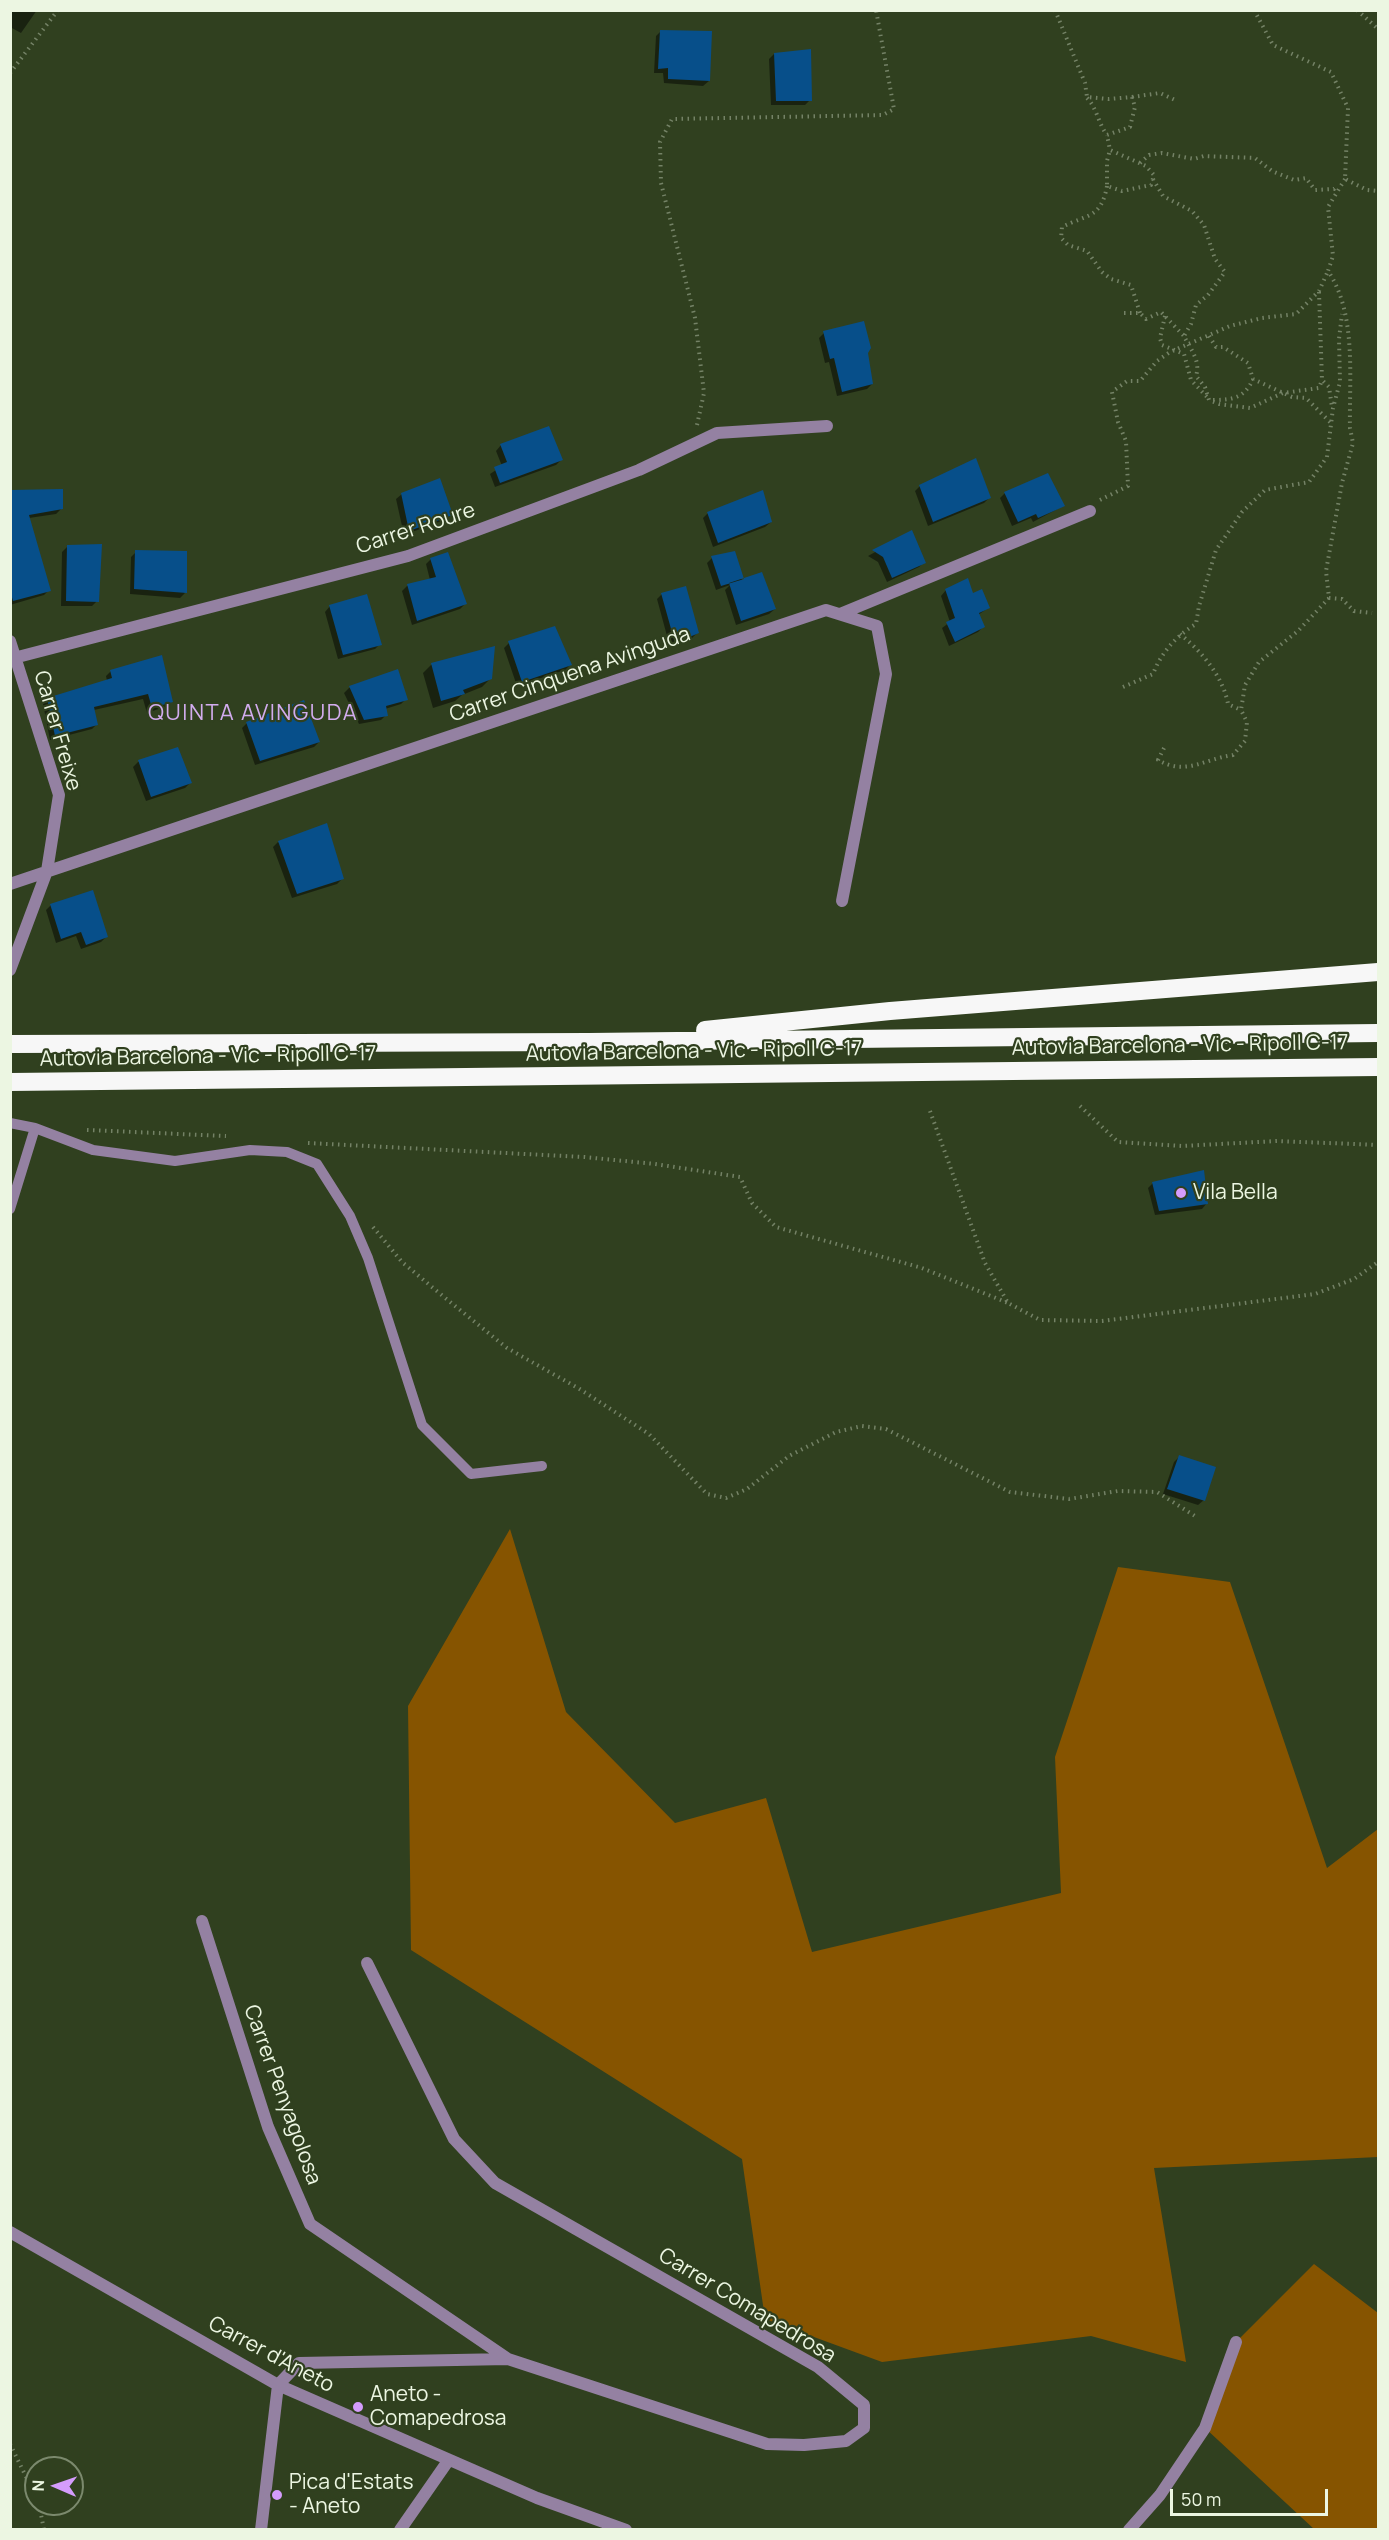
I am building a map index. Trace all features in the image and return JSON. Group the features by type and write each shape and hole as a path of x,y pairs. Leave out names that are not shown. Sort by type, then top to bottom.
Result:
{"highway":[{"path":"589,1042 890,1011 1234,986 1378,972"},
{"name":"Autovia Barcelona - Vic - Ripoll C-17","path":"10,1044 589,1042 1378,1033"},
{"name":"Autovia Barcelona - Vic - Ripoll C-17","path":"10,1082 1378,1067"}],"street":[{"name":"Carrer Roure","path":"13,658 408,556 639,470 717,433 827,426"},
{"path":"840,614 1090,511"},
{"name":"Carrer Cinquena Avinguda","path":"10,884 826,610 877,626 886,674 842,901"},
{"name":"Carrer Freixe","path":"10,641 13,658 59,795 47,871 10,970"},
{"name":"Carrer Penyagolosa","path":"202,1921 268,2127 310,2224 508,2359"},
{"name":"Carrer Comapedrosa","path":"278,2385 299,2363 508,2359 767,2444 804,2445 846,2441 864,2428 864,2405 818,2367 495,2183 454,2139 367,1963"},
{"name":"Carrer d'Aneto","path":"10,2232 278,2385 537,2498 626,2529"},
{"path":"1129,2529 1160,2495 1205,2428 1236,2342"},
{"path":"261,2529 278,2385"},
{"path":"400,2529 448,2461"}],"lane":[{"path":"10,1123 35,1128 93,1150 175,1161 250,1150 287,1152 317,1164 350,1216 368,1258 422,1425 471,1474 542,1466"},
{"path":"10,1209 35,1128"}],"path":[{"path":"10,73 58,10"},
{"path":"686,448 700,420 704,393 695,318 662,183 660,142 672,119 883,116 894,109 876,10"},
{"path":"1055,10 1085,83 1087,97 1094,105 1098,121 1107,135 1110,150 1104,201 1098,211 1062,227 1061,238 1068,245 1086,251 1102,272 1111,279 1131,285 1140,313 1146,319 1161,312 1184,336 1193,350 1198,370 1196,376 1205,387 1209,400"},
{"path":"1090,511 1103,497 1128,486 1126,441 1118,422 1112,392 1127,381 1140,381 1157,361 1176,349 1230,326 1262,318 1296,315 1319,291 1333,256 1328,207 1345,179 1348,108 1331,72 1273,45 1254,10"},
{"path":"1357,10 1378,29"},
{"path":"1087,97 1108,99 1160,93 1175,100"},
{"path":"1107,135 1130,127 1135,107 1132,97"},
{"path":"1107,186 1122,191 1151,185 1154,175 1146,165 1110,150"},
{"path":"1139,163 1149,155 1162,153 1194,159 1204,156 1255,158 1272,171 1294,180 1306,178 1315,190 1334,189 1345,179"},
{"path":"1153,179 1163,196 1192,211 1204,225 1215,259 1225,272 1208,295 1196,305 1191,324 1184,336"},
{"path":"1345,179 1367,190 1378,191"},
{"path":"1164,748 1158,760 1178,769 1197,765 1213,758 1233,755 1245,741 1247,722 1241,710 1245,685 1260,662 1298,631 1329,598 1326,571 1342,483 1353,443 1350,428 1349,356 1336,283 1328,271"},
{"path":"1165,316 1160,338 1162,345 1184,354 1191,380 1209,400 1219,404 1250,408 1282,393 1319,388 1322,380 1319,291"},
{"path":"1123,687 1153,674 1161,655 1170,650 1180,634 1196,624 1198,606 1216,550 1242,512 1266,490 1309,482 1327,458 1332,412 1340,382 1339,339 1342,310"},
{"path":"1124,313 1140,313"},
{"path":"1209,336 1216,347 1223,347 1248,363 1253,380 1282,393 1306,398 1331,423"},
{"path":"1209,400 1232,400 1243,395 1253,380"},
{"path":"1322,380 1329,387 1332,412"},
{"path":"1329,598 1342,599 1354,611 1372,613"},
{"path":"1180,634 1197,648 1210,664 1226,694 1228,704 1241,710"},
{"path":"1080,1106 1118,1142 1182,1146 1277,1140 1378,1145"},
{"path":"930,1111 986,1263 1008,1303"},
{"path":"78,1129 236,1137"},
{"path":"304,1142 573,1156 655,1164 740,1177 752,1203 777,1227 922,1268 1008,1303 1040,1320 1102,1321 1165,1315 1315,1294 1354,1278 1378,1262"},
{"path":"367,1220 402,1262 507,1348 578,1388 649,1434 707,1494 726,1498 747,1489 799,1451 836,1432 862,1426 886,1429 1010,1492 1069,1499 1118,1491 1157,1492 1194,1516"},
{"path":"10,2444 24,2473"}],"shaded area":[{"path":"510,1529 566,1712 675,1823 766,1798 812,1952 1061,1893 1055,1757 1118,1567 1230,1582 1327,1868 1378,1829 1378,2157 1154,2168 1186,2362 1091,2336 882,2362 765,2319 742,2159 411,1950 408,1706"},
{"path":"1314,2264 1378,2313 1378,2529 1314,2529 1205,2428 1236,2342"}],"building":[{"path":"660,30 712,31 710,81 668,79 668,68 658,69"},
{"path":"811,49 812,101 776,101 774,53"},
{"path":"864,321 871,348 868,353 873,384 842,392 834,358 830,359 823,331"},
{"path":"549,426 563,460 500,483 494,467 507,462 500,444"},
{"path":"976,458 991,498 933,522 919,485"},
{"path":"1048,473 1065,506 1038,518 1036,514 1018,522 1004,492"},
{"path":"440,478 453,515 409,531 401,493"},
{"path":"63,489 63,509 29,515 51,591 13,601 10,590 10,490"},
{"path":"763,490 772,522 718,543 707,512"},
{"path":"912,530 926,563 892,578 883,557 872,550"},
{"path":"102,544 99,602 66,601 67,545"},
{"path":"135,550 187,551 187,593 134,589"},
{"path":"735,551 744,579 721,586 711,556"},
{"path":"448,552 467,604 417,621 407,584 436,577 430,558"},
{"path":"762,572 776,609 741,621 729,583"},
{"path":"968,578 973,593 982,589 990,608 979,613 985,627 955,642 946,622 955,618 945,589"},
{"path":"686,586 699,633 675,643 661,593"},
{"path":"367,594 382,645 343,655 329,605"},
{"path":"555,626 572,665 522,682 508,641"},
{"path":"495,646 492,679 463,690 465,694 441,701 431,663"},
{"path":"162,655 173,702 152,708 148,694 94,707 98,725 55,736 47,698 112,678 110,670"},
{"path":"398,669 408,700 386,706 388,716 364,720 349,686"},
{"path":"304,700 320,742 260,761 246,722"},
{"path":"178,747 192,783 151,797 138,760"},
{"path":"327,823 344,879 297,894 278,841"},
{"path":"93,890 108,937 86,945 81,932 61,939 50,904"},
{"name":"Vila Bella","path":"1204,1170 1208,1204 1159,1211 1152,1182"},
{"path":"1179,1455 1216,1467 1205,1501 1167,1489"}],"place":[{"name":"Vila Bella","path":"1181,1193"},
{"name":"Aneto - Comapedrosa","path":"358,2407"},
{"name":"Pica d'Estats - Aneto","path":"277,2495"}],"district":[{"name":"QUINTA AVINGUDA","path":"253,714"}]}
